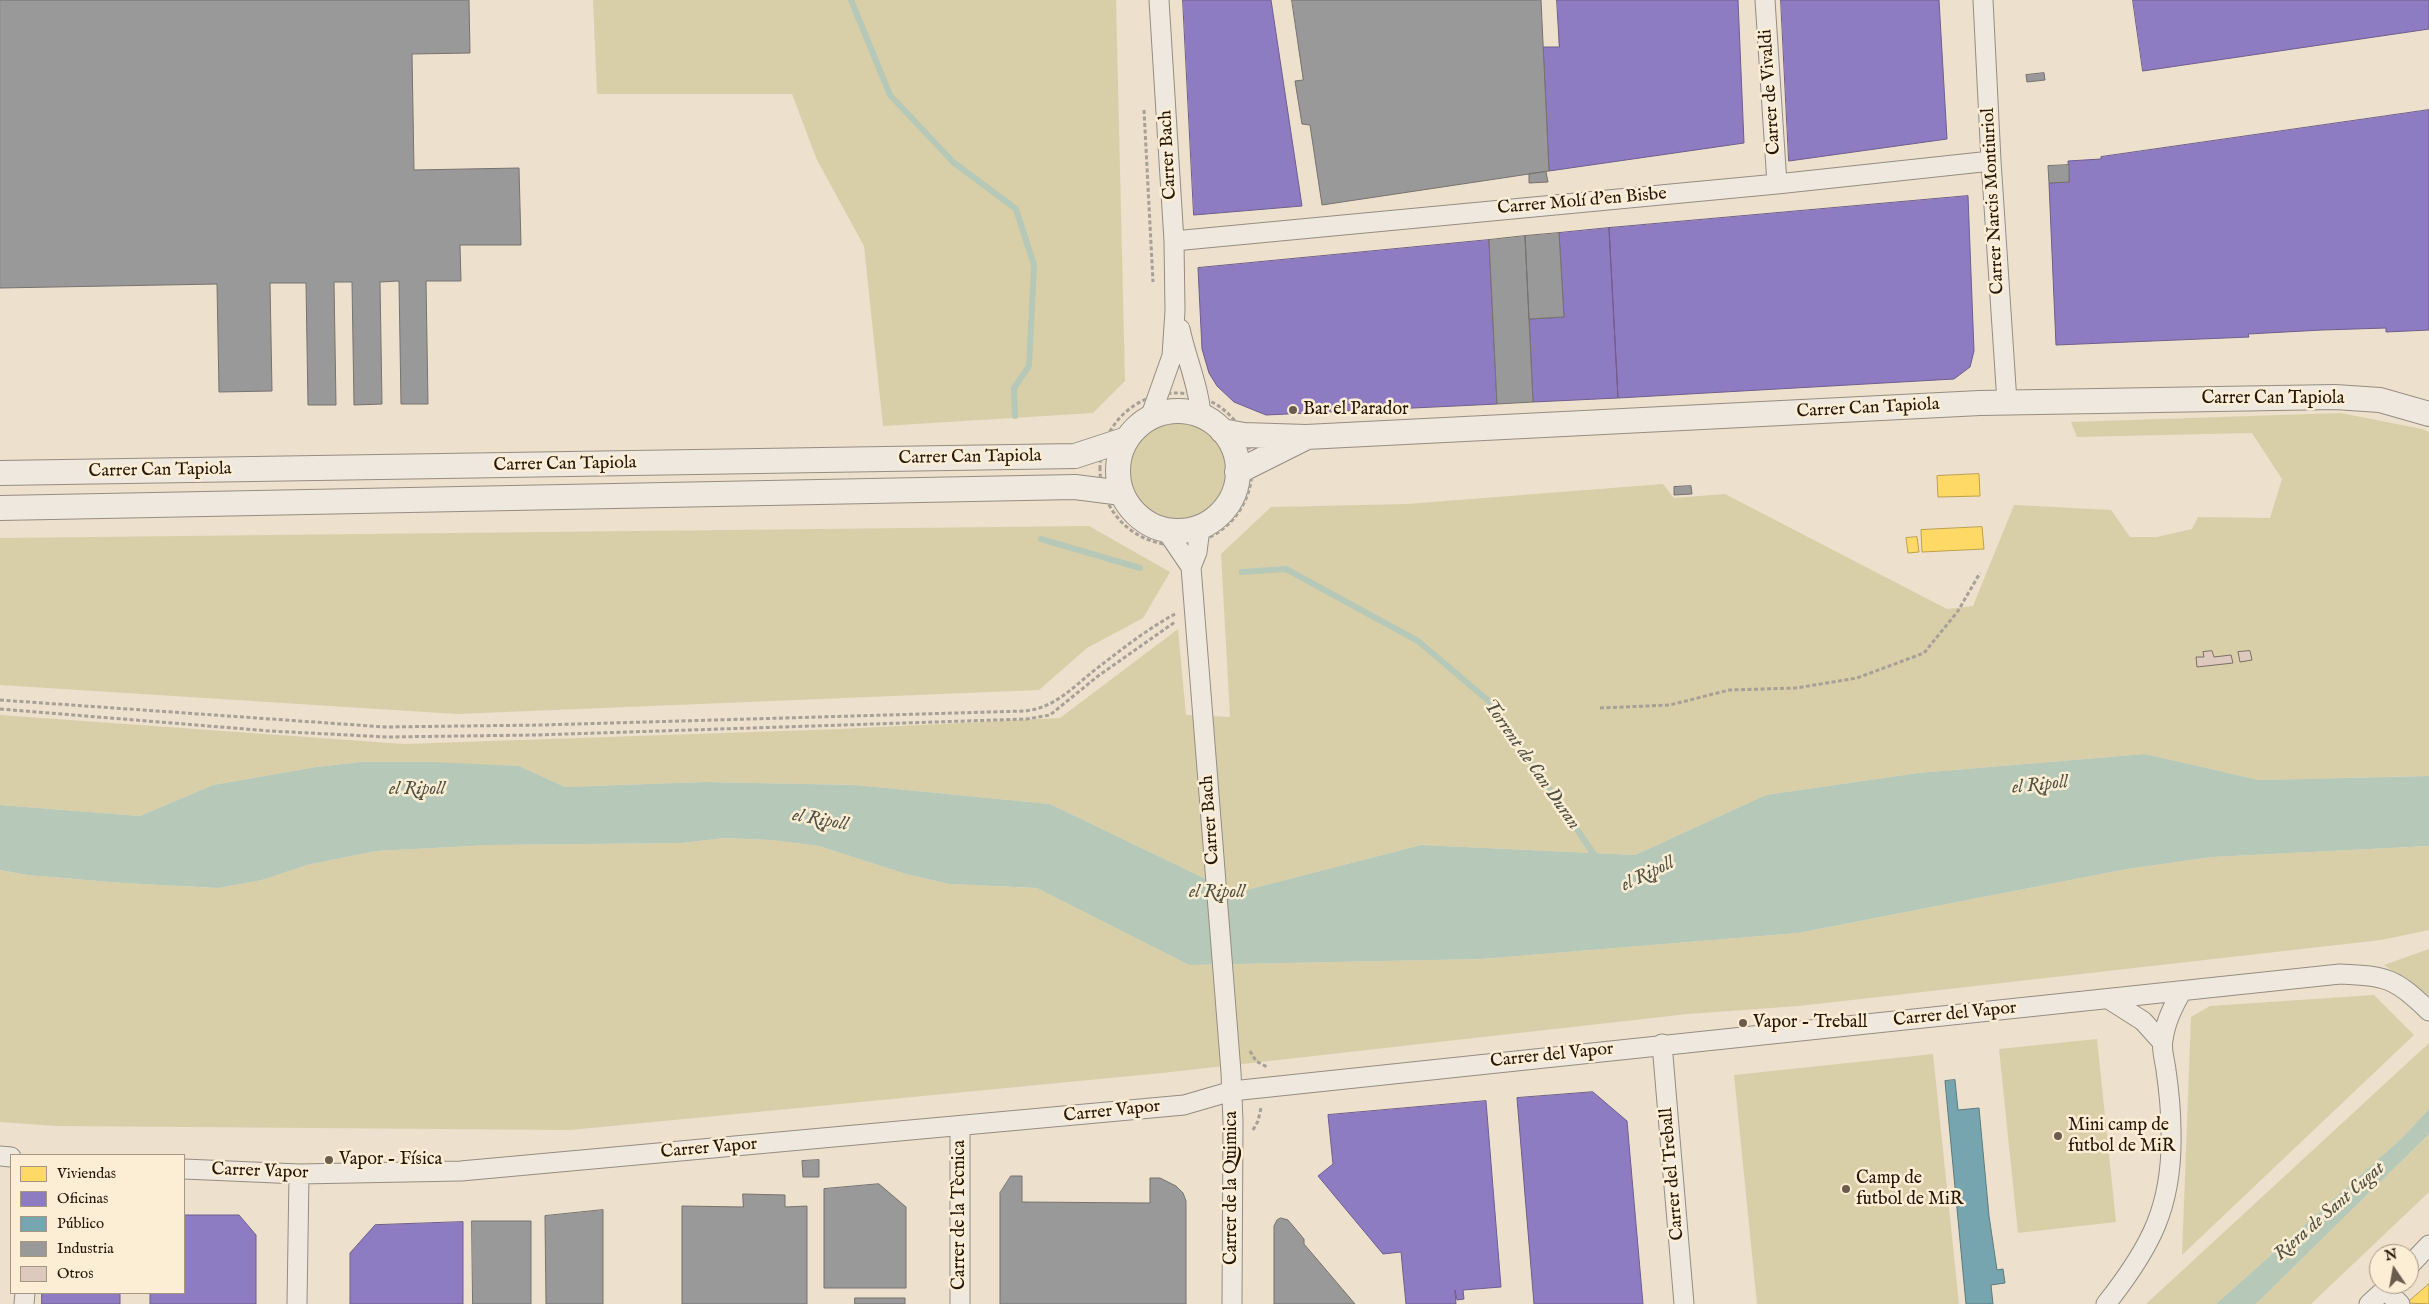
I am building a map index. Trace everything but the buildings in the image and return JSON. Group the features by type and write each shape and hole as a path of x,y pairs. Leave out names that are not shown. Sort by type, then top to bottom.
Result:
{"street":[{"name":"Carrer Bach","path":"1153,401 1172,356 1175,311 1174,241 1159,0"},
{"name":"Carrer de Vivaldi","path":"1765,0 1777,184"},
{"name":"Carrer Narcis Montiuriol","path":"1984,0 1991,161 2007,402"},
{"name":"Carrer Molí d'en Bisbe","path":"1174,241 1777,184 1991,161"},
{"name":"Carrer Bach","path":"1175,311 1200,406"},
{"name":"Carrer Can Tapiola","path":"1233,433 1306,437 2007,402 2335,397 2380,400 2429,414"},
{"path":"1153,401 1167,413 1184,412 1200,406 1233,433 1236,458 1245,468 1230,501 1198,535 1187,531 1171,537 1139,517 1113,492 1118,475 1119,457 1127,439 1153,401"},
{"name":"Carrer Can Tapiola","path":"1245,468 1306,437"},
{"name":"Carrer Can Tapiola","path":"0,473 1075,456 1127,439"},
{"name":"Carrer Can Tapiola","path":"0,508 1065,487 1113,492"},
{"name":"Carrer Bach","path":"1198,535 1197,552 1191,567 1188,615 1202,705 1231,1081"},
{"name":"Carrer Bach","path":"1171,537 1191,567"},
{"name":"Carrer del Vapor","path":"1231,1081 1662,1044 2110,1000 2164,992 2340,974 2368,975 2387,979 2399,985 2429,1011"},
{"path":"2106,1304 2135,1267 2152,1238 2166,1192 2171,1160 2171,1129 2162,1042 2169,1017 2182,991"},
{"path":"2110,1000 2142,1021 2162,1042"},
{"name":"Carrer del Treball","path":"1662,1044 1684,1304"},
{"name":"Carrer Vapor","path":"185,1169 299,1174 460,1171 960,1127 1184,1105 1231,1081"},
{"name":"Carrer de la Quimica","path":"1231,1081 1232,1304"},
{"name":"Carrer de la Tècnica","path":"960,1127 960,1304"},
{"path":"297,1304 299,1174"},
{"path":"2419,1256 2429,1245"},
{"path":"2369,1304 2380,1294"}],"path":[{"path":"1144,108 1153,285"},
{"path":"1184,394 1200,406 1222,409 1234,421 1233,433 1251,482 1245,501 1235,517 1221,530 1198,535 1171,537 1153,542 1138,535 1124,525 1113,512 1113,492 1100,462 1104,446 1111,430 1135,406 1184,394"},
{"path":"1600,708 1670,705 1729,690 1796,688 1857,678 1924,653 1958,611 1980,573"},
{"path":"0,700 394,727 542,725 1025,711 1040,709 1051,704 1174,614 1188,615"},
{"path":"0,709 270,731 387,737 536,735 1027,719 1050,715 1098,676 1188,615"},
{"path":"1249,1050 1261,1064"},
{"path":"1251,1133 1258,1121 1261,1106"}],"shaded area":[{"path":"593,0 1116,0 1125,381 1093,413 883,426 864,246 817,160 792,94 597,94"},
{"path":"2341,413 2429,432 2429,776 2259,780 2145,754 1918,773 1766,795 1635,855 1421,845 1235,893 1050,804 855,785 705,782 565,787 519,766 361,762 316,767 213,785 140,816 0,805 0,715 404,744 840,729 1060,718 1178,629 1186,715 1230,717 1221,554 1271,507 1407,504 1663,484 1674,498 1725,494 1947,609 1973,606 2014,505 2111,510 2130,537 2157,537 2192,529 2198,517 2270,518 2282,479 2252,433 2077,437 2071,422"},
{"path":"1177,422 1196,426 1211,437 1222,452 1226,471 1222,490 1211,505 1196,516 1177,520 1158,516 1143,505 1132,490 1128,471 1132,452 1143,437 1158,426"},
{"path":"1089,526 1170,572 1143,618 1087,648 1039,690 457,714 0,685 0,538"},
{"path":"725,838 771,840 819,846 906,874 949,884 1037,888 1189,965 1481,959 1798,933 2127,869 2212,857 2429,846 2429,930 2381,940 1799,1006 1688,1014 1162,1073 570,1130 56,1126 0,1122 0,870 27,875 123,883 218,888 262,880 307,865 376,851 490,845 681,843"},
{"path":"2429,949 2429,996 2384,965"},
{"path":"2374,995 2414,1035 2182,1255 2191,1017 2210,1006"},
{"name":"Mini camp de futbol de MiR","path":"2097,1039 2116,1222 2018,1233 1999,1049"},
{"path":"2429,1043 2429,1109 2402,1138 2216,1304 2146,1304"},
{"name":"Camp de futbol de MiR","path":"1933,1054 1959,1304 1757,1304 1734,1075"},
{"path":"2429,1134 2429,1192 2374,1244 2369,1244 2369,1249 2311,1304 2256,1304"}],"water":[{"name":"el Ripoll","path":"2145,754 2259,780 2429,776 2429,846 2212,857 2127,869 1798,933 1481,959 1189,965 1037,888 949,884 906,874 819,846 771,840 725,838 681,843 490,845 376,851 307,865 262,880 218,888 123,883 27,875 0,870 0,805 140,816 213,785 316,767 361,762 434,762 519,766 565,787 705,782 855,785 1050,804 1235,893 1421,845 1635,855 1766,795 1918,773"},
{"name":"Riera de Sant Cugat","path":"2429,1109 2429,1134 2256,1304 2216,1304 2402,1138"}],"waterway":[{"name":"Torrent de Can Duran","path":"851,0 890,95 953,162 1016,209 1034,265 1029,366 1014,388 1015,416"},
{"name":"Torrent de Can Duran","path":"1041,539 1140,568"},
{"name":"Torrent de Can Duran","path":"1242,572 1286,569 1418,641 1491,703 1597,859"}],"place":[{"name":"Bar el Parador","path":"1293,410"},
{"name":"Vapor - Treball","path":"1743,1023"},
{"name":"Mini camp de futbol de MiR","path":"2058,1136"},
{"name":"Vapor - Física","path":"329,1160"},
{"name":"Camp de futbol de MiR","path":"1846,1189"}]}
